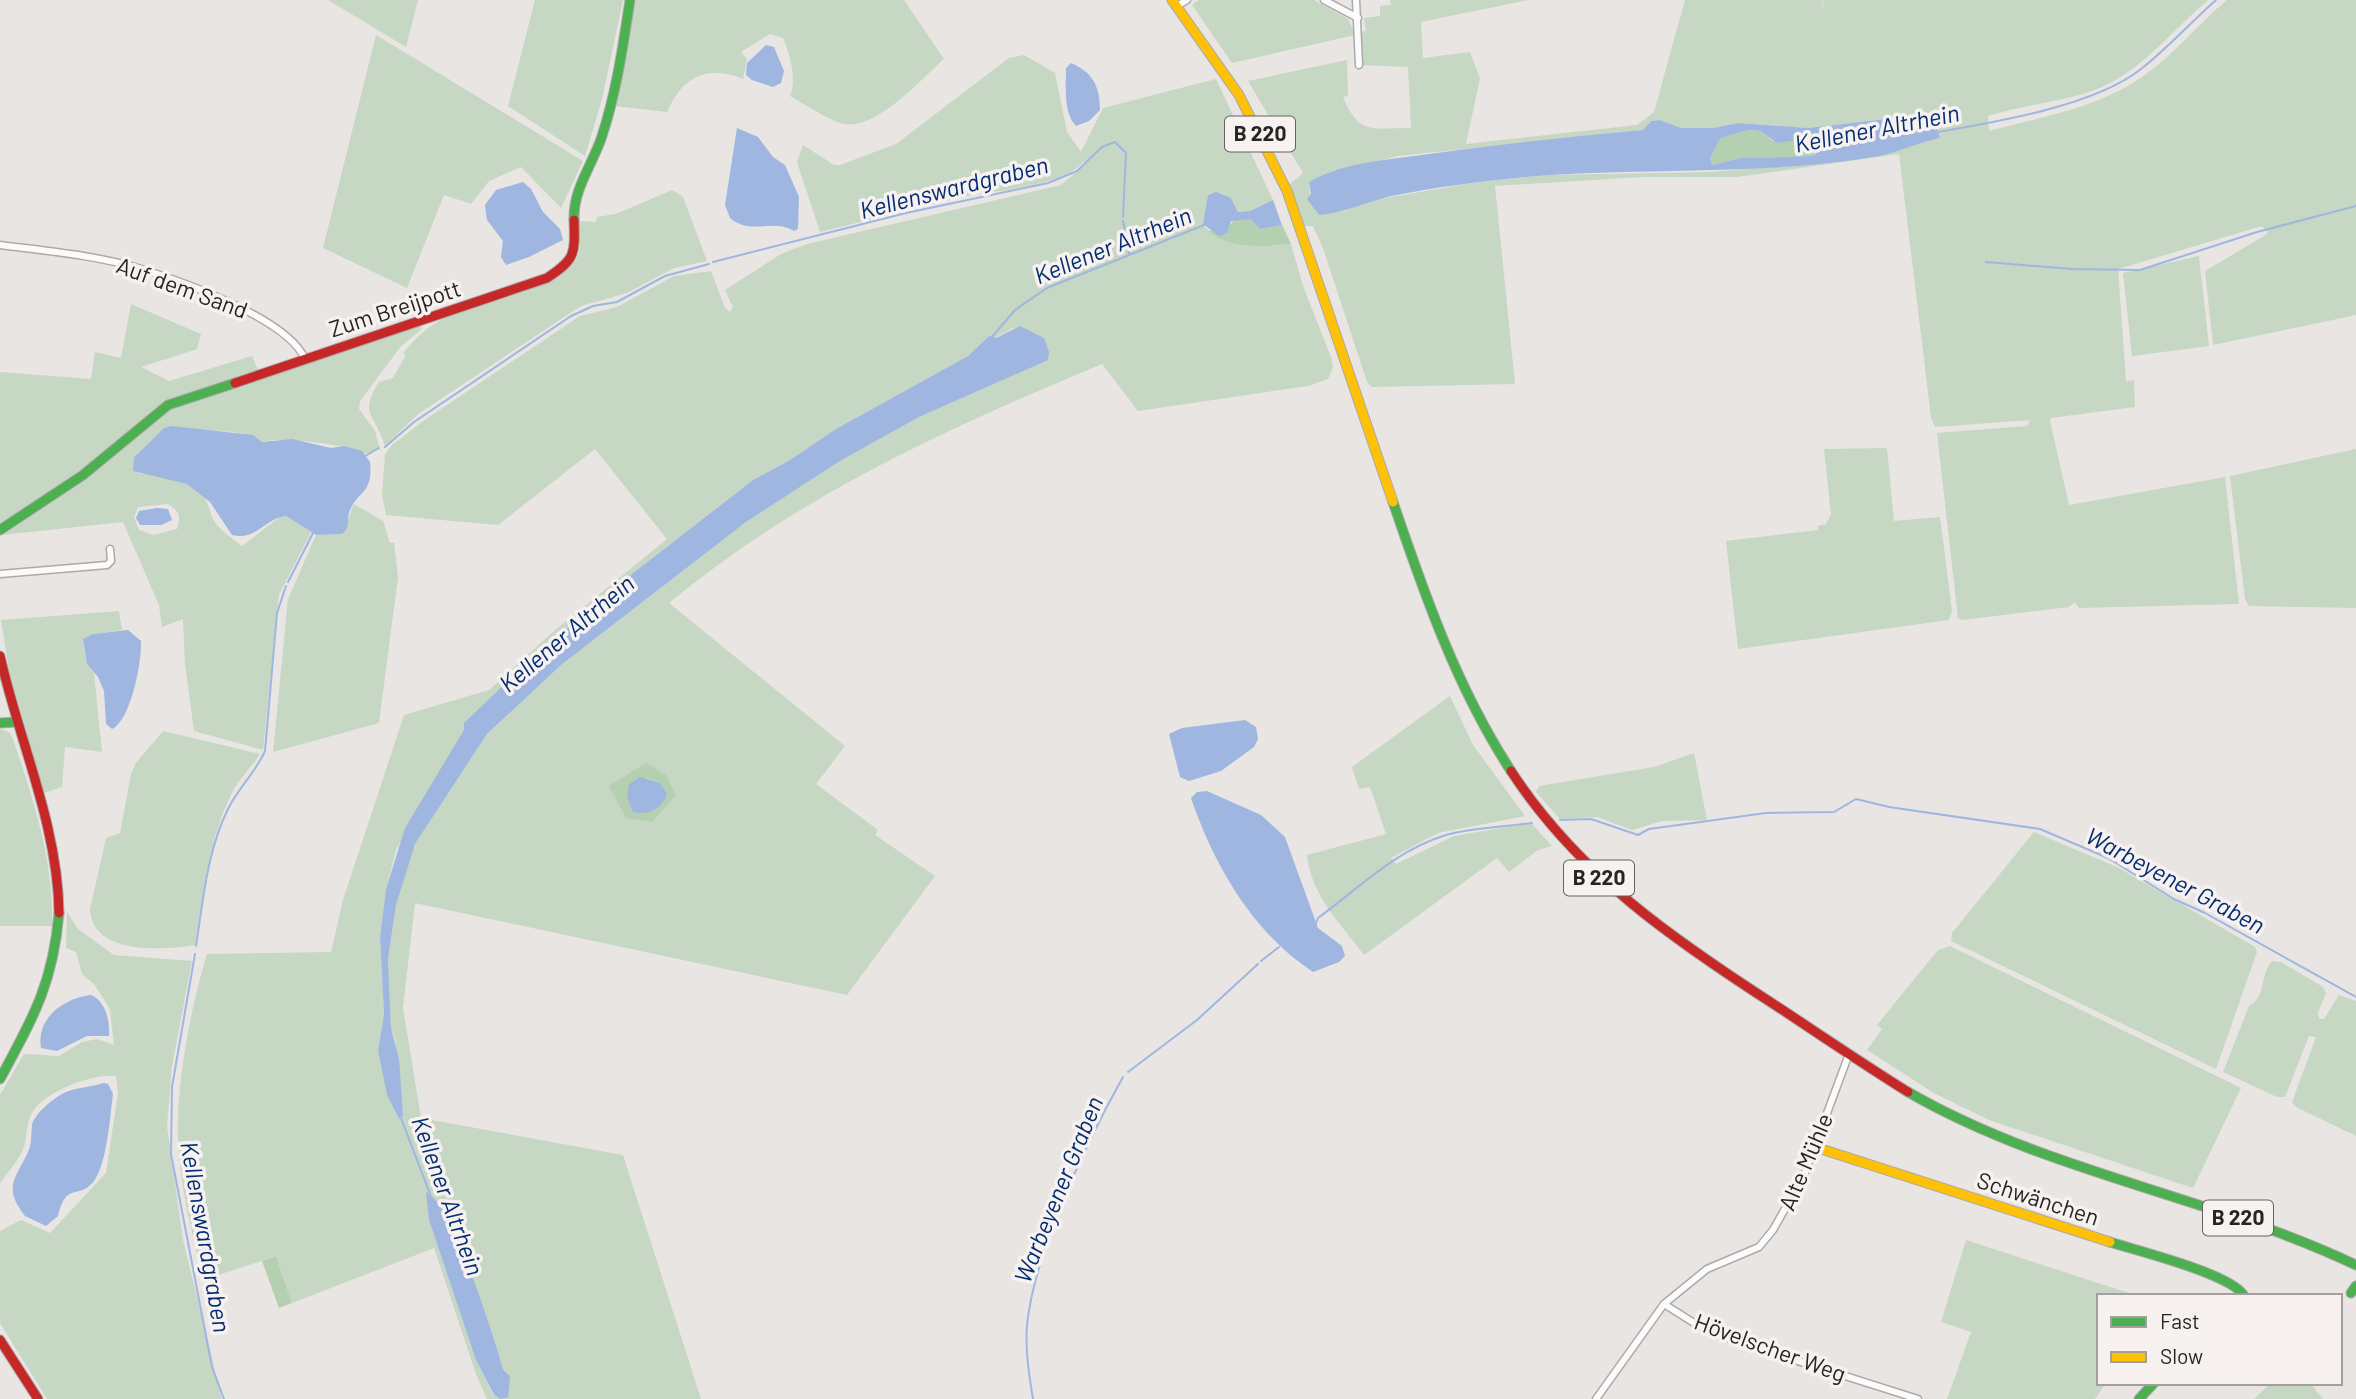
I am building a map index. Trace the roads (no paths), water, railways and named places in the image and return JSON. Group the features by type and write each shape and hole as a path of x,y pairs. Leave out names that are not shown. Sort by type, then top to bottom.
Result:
{"street":[{"name":"Zum Breijpott","path":"0,530 83,475 168,405 547,278 566,265 575,252 577,240 573,202 601,138 621,58 630,0"},
{"path":"1175,3 1187,0"},
{"path":"1324,0 1357,18"},
{"path":"1356,0 1359,65"},
{"name":"B 220","path":"1175,3 1239,95 1270,154 1297,216 1434,622 1478,721 1524,795 1564,842 1600,879 1649,920 1705,960 1930,1104 1982,1131 2308,1242 2356,1265"},
{"name":"Auf dem Sand","path":"0,245 109,261 157,275 256,314 288,337 305,359"},
{"path":"0,574 107,565 111,561 110,549"},
{"path":"0,656 16,722 51,835 61,901 55,958 43,997 0,1079"},
{"path":"0,723 16,722"},
{"name":"Alte Mühle","path":"1596,1399 1664,1304 1707,1269 1759,1247 1788,1209 1815,1147 1849,1054"},
{"name":"Schwänchen","path":"1815,1147 2221,1278 2239,1287 2243,1294"},
{"path":"2341,1257 2356,1272"},
{"name":"Hövelscher Weg","path":"1664,1304 1694,1323 1730,1339 1918,1399"},
{"path":"0,1340 38,1399"},
{"path":"2138,1399 2152,1385"}],"water":[{"path":"766,45 774,47 784,71 781,83 773,87 752,80 746,75 747,63"},
{"path":"1071,63 1085,71 1094,81 1100,102 1100,110 1089,121 1076,126 1069,114 1066,98 1066,68"},
{"path":"1912,116 1937,129 1940,138 1879,156 1797,166 1549,175 1490,181 1391,196 1319,215 1307,199 1311,194 1309,182 1353,165 1482,147 1643,130 1651,121 1659,120 1681,128 1713,128 1738,123 1808,128","holes":["1749,130 1760,131 1777,143 1830,138 1816,149 1813,156 1740,158 1712,165 1710,158 1721,138"]},
{"path":"737,128 758,137 773,157 785,165 799,197 798,229 794,231 778,226 746,226 730,218 725,205"},
{"path":"523,182 531,189 543,212 560,229 563,240 506,265 501,257 503,241 487,220 485,205 496,190"},
{"path":"1216,192 1231,198 1238,212 1250,211 1273,200 1282,225 1260,229 1250,219 1231,221 1227,233 1219,236 1203,224 1208,195"},
{"path":"1020,326 1044,338 1049,352 1048,360 919,417 840,461 746,522 561,665 487,734 415,844 396,905 388,959 391,1028 399,1059 403,1115 399,1119 387,1095 378,1051 384,1014 380,937 386,889 405,828 464,730 464,723 531,659 614,588 753,480 790,460 836,429 968,356 989,336 996,338"},
{"path":"172,426 253,435 262,442 292,439 331,448 344,446 362,451 370,462 370,480 351,508 347,528 342,534 316,535 286,516 247,535 232,535 210,502 187,484 133,471 134,457 164,428"},
{"path":"168,509 172,520 161,525 140,525 136,518 139,511"},
{"path":"128,630 141,641 140,662 125,714 112,729 106,724 104,691 98,677 87,664 83,639 93,634"},
{"path":"1245,720 1256,727 1258,739 1254,747 1221,771 1189,781 1180,777 1169,734 1182,728"},
{"path":"640,777 660,783 667,794 658,807 644,813 633,812 627,798 629,784"},
{"path":"1207,791 1261,815 1285,837 1318,928 1342,946 1345,956 1339,962 1313,972 1291,956 1254,917 1224,872 1200,823 1191,798 1197,792"},
{"path":"91,995 104,1007 109,1036 87,1036 57,1051 41,1048 43,1027 54,1011 72,1000"},
{"path":"108,1084 113,1094 105,1152 94,1181 83,1190 69,1194 61,1205 58,1216 46,1226 25,1216 14,1197 13,1183 29,1149 34,1120 44,1107 62,1094"},
{"path":"426,1192 436,1201 448,1220 471,1273 503,1369 510,1376 508,1398 500,1399 494,1395 476,1360 429,1220"}],"waterway":[{"name":"Kellener Altrhein","path":"1938,132 2044,111 2098,93 2141,69 2216,0"},
{"name":"Kellenswardgraben","path":"713,262 906,213 1048,183 1077,171 1102,147 1115,142 1126,153 1123,217"},
{"path":"1986,262 2072,269 2140,270 2257,232 2356,206"},
{"name":"Kellenswardgraben","path":"1123,221 1129,254"},
{"name":"Kellener Altrhein","path":"992,337 1015,310 1047,288 1204,225"},
{"name":"Kellenswardgraben","path":"385,447 414,422 571,316 593,306 617,302 665,276 709,264"},
{"name":"Kellenswardgraben","path":"365,456 379,448"},
{"name":"Kellenswardgraben","path":"288,582 313,533"},
{"name":"Kellenswardgraben","path":"196,946 207,876 221,825 232,801 265,751 277,613 286,586"},
{"name":"Warbeyener Graben","path":"1560,820 1591,819 1638,835 1649,829 1766,813 1834,812 1856,799 1889,807 2040,829 2108,858 2174,899 2205,913 2356,997"},
{"name":"Warbeyener Graben","path":"1316,923 1318,918 1394,860 1428,842 1467,830 1532,823"},
{"name":"Warbeyener Graben","path":"1261,961 1279,947"},
{"name":"Kellenswardgraben","path":"195,954 172,1087 171,1154 212,1367 224,1399"},
{"name":"Warbeyener Graben","path":"1128,1072 1197,1020 1258,964"},
{"name":"Warbeyener Graben","path":"1033,1399 1027,1353 1027,1325 1040,1264 1078,1165 1123,1077"},
{"name":"Kellener Altrhein","path":"401,1118 430,1194"}]}
